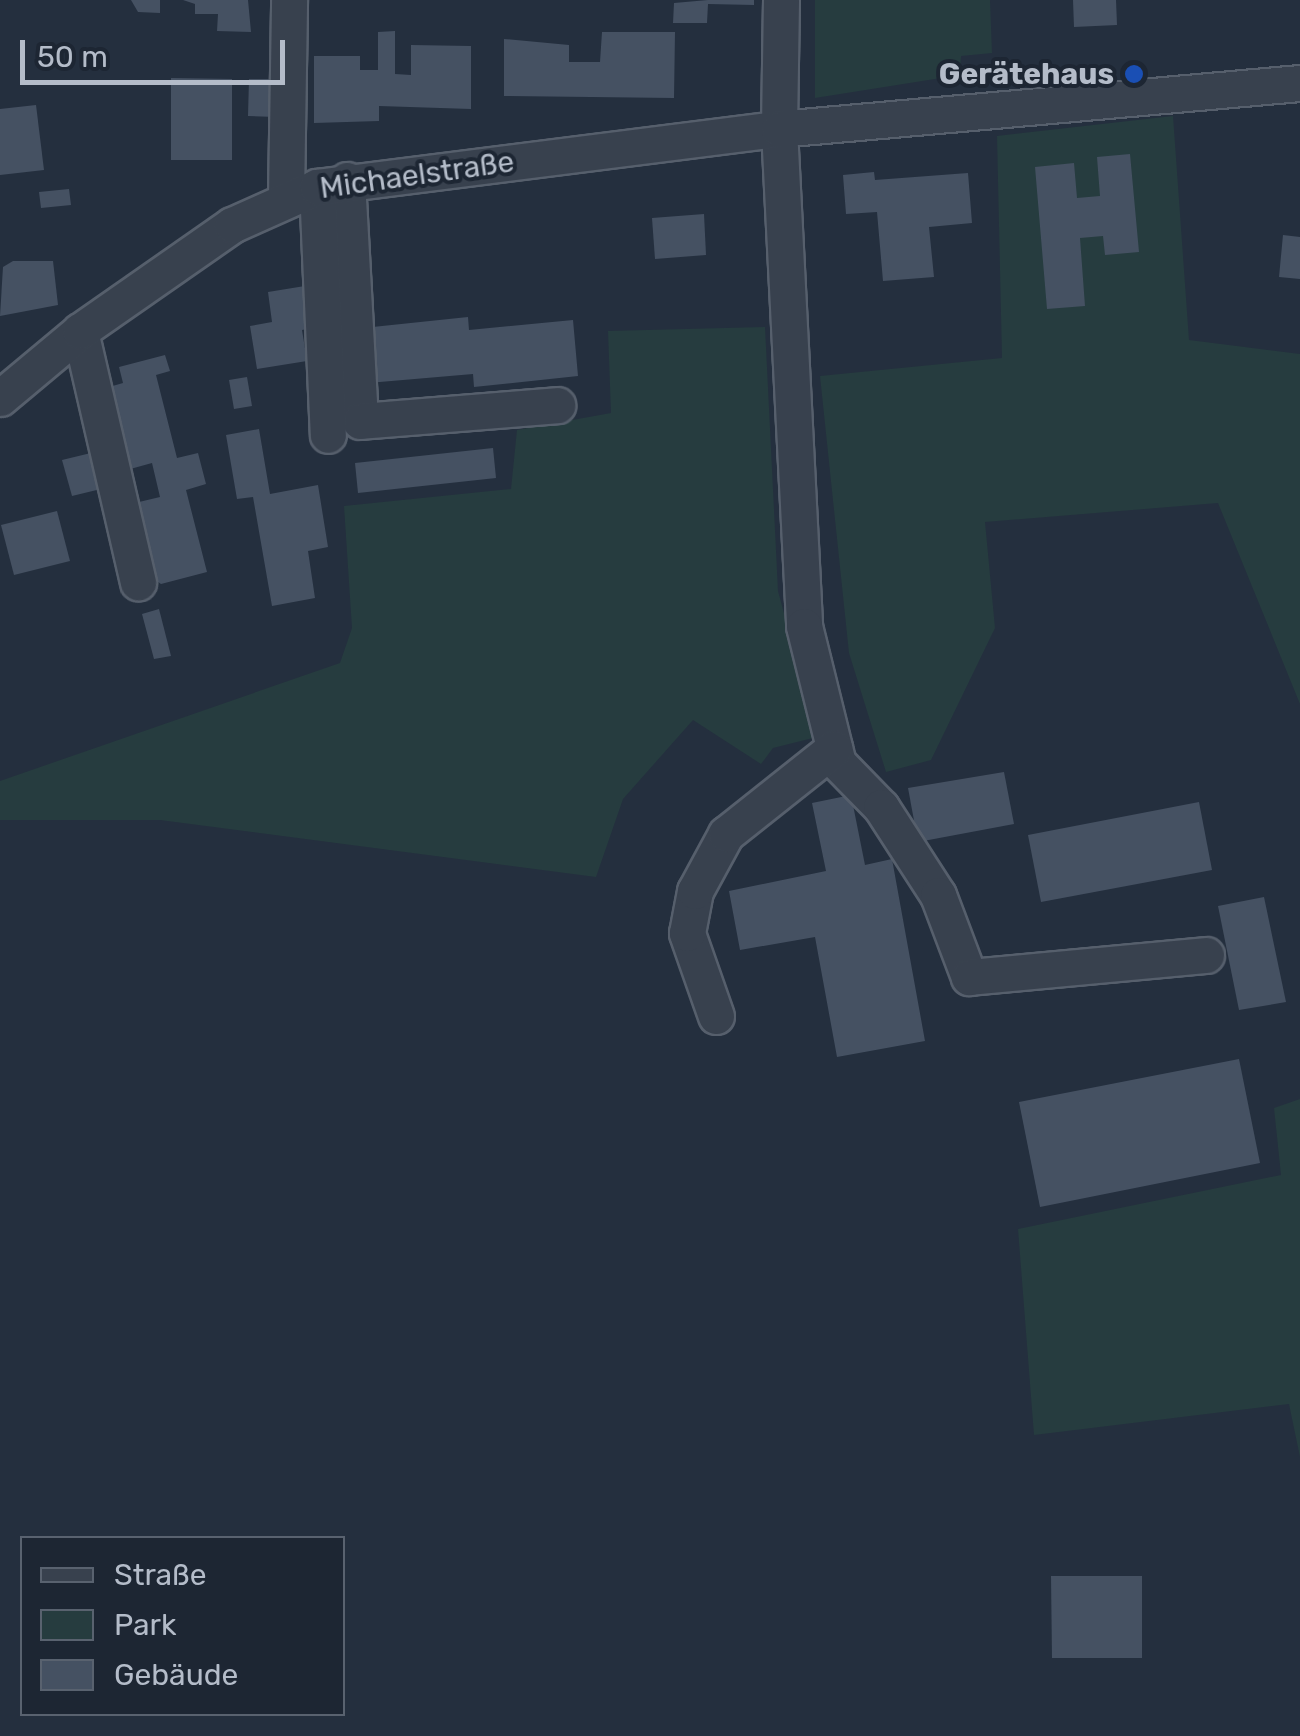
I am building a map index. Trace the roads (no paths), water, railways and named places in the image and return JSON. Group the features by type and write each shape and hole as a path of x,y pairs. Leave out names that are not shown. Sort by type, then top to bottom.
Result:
{"street":[{"path":"289,0 317,188 360,421 557,405"},
{"path":"781,0 779,129 804,626 836,756 881,808 938,896 969,976 1206,955"},
{"name":"Michaelstraße","path":"0,398 80,331 232,225 317,188 779,129 1300,83"},
{"path":"317,188 328,435"},
{"path":"80,331 138,582"},
{"path":"716,1016 687,932 695,891 726,834 836,756"}],"place":[{"name":"Gerätehaus","path":"1134,74"}]}
